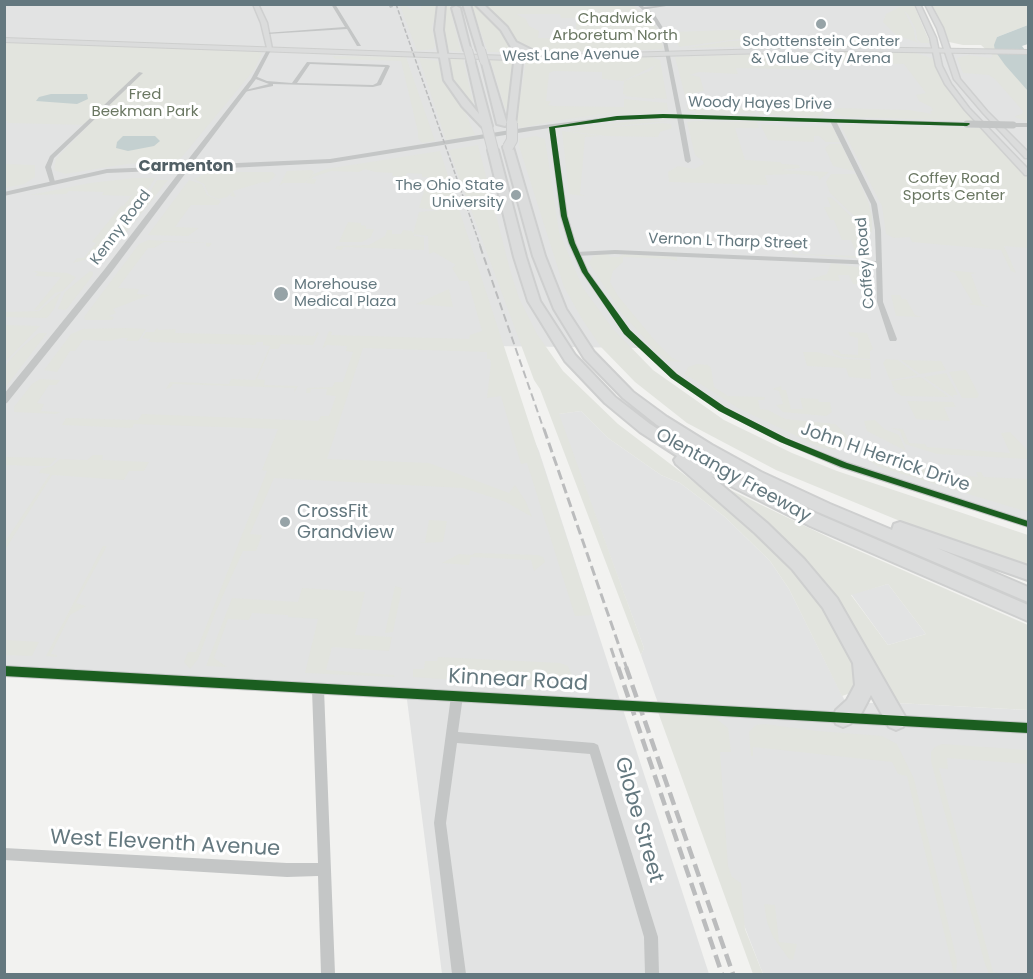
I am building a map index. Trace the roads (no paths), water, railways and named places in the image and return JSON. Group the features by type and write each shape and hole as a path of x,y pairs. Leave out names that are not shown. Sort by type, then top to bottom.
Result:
{"highway":[{"path":"442,4 439,24 444,68"},
{"name":"Olentangy Freeway","path":"455,4 520,257 540,312 570,358 591,382 645,428 691,458 775,502 1029,614"},
{"name":"Olentangy Freeway","path":"466,4 507,123 508,147 550,288 574,335 589,355 628,395 662,421 755,476 1029,596"},
{"path":"478,4 498,23 514,44 519,56 507,123"},
{"path":"426,54 435,49 440,41"},
{"path":"514,44 530,52 554,54"},
{"path":"426,54 439,60 458,95 487,127"},
{"path":"645,428 761,528 798,564 830,603 896,720"},
{"path":"755,476 864,517 1029,573"},
{"path":"843,717 854,707 865,687 863,670 855,648"}],"main road":[{"path":"917,4 937,50 943,76 956,95 1029,173"},
{"path":"927,4 940,28 957,79 963,88 1029,156"},
{"path":"255,5 267,33 270,48"},
{"name":"West Lane Avenue","path":"4,38 376,53 519,56 842,49 1029,52"},
{"name":"West Lane Avenue","path":"519,56 669,53"}],"street":[{"path":"255,5 264,4"},
{"path":"333,4 359,45"},
{"path":"640,6 677,4"},
{"path":"640,6 660,25 669,53 688,161"},
{"path":"267,33 347,28"},
{"name":"Kenny Road","path":"4,401 255,77 270,48"},
{"path":"255,77 279,84 377,86 387,64 309,63 294,84"},
{"path":"52,182 48,167 52,157 141,73"},
{"path":"244,91 279,84"},
{"name":"Woody Hayes Drive","path":"4,194 114,170 339,165 532,133 552,127 617,118 680,117 1028,125"},
{"name":"Coffey Road","path":"833,121 874,204 878,230 880,302 893,339"},
{"name":"John H Herrick Drive","path":"552,127 564,216 576,254 596,292 627,332 674,376 722,409 783,440 844,465 1029,524"},
{"name":"Vernon L Tharp Street","path":"576,254 638,253 879,263"},
{"name":"Kinnear Road","path":"4,671 1029,728"},
{"path":"318,689 328,975"},
{"path":"457,696 440,823 459,975"},
{"name":"Globe Street","path":"451,737 594,749 651,937 652,975"},
{"name":"West Eleventh Avenue","path":"4,854 276,870 324,869"}],"railway":[{"path":"396,4 481,248"},
{"path":"480,246 544,430"},
{"path":"544,429 627,669"},
{"path":"611,648 618,669"},
{"path":"618,667 722,974"},
{"path":"626,667 733,974"}],"place":[{"name":"Schottenstein Center & Value City Arena","path":"821,24"},
{"name":"The Ohio State University","path":"516,195"},
{"name":"Morehouse Medical Plaza","path":"281,294"},
{"name":"CrossFit Grandview","path":"285,522"}],"district":[{"name":"Carmenton","path":"186,167"}],"park label":[{"name":"Chadwick Arboretum North","path":"615,28"},
{"name":"Fred Beekman Park","path":"145,104"},
{"name":"Coffey Road Sports Center","path":"954,188"}]}
